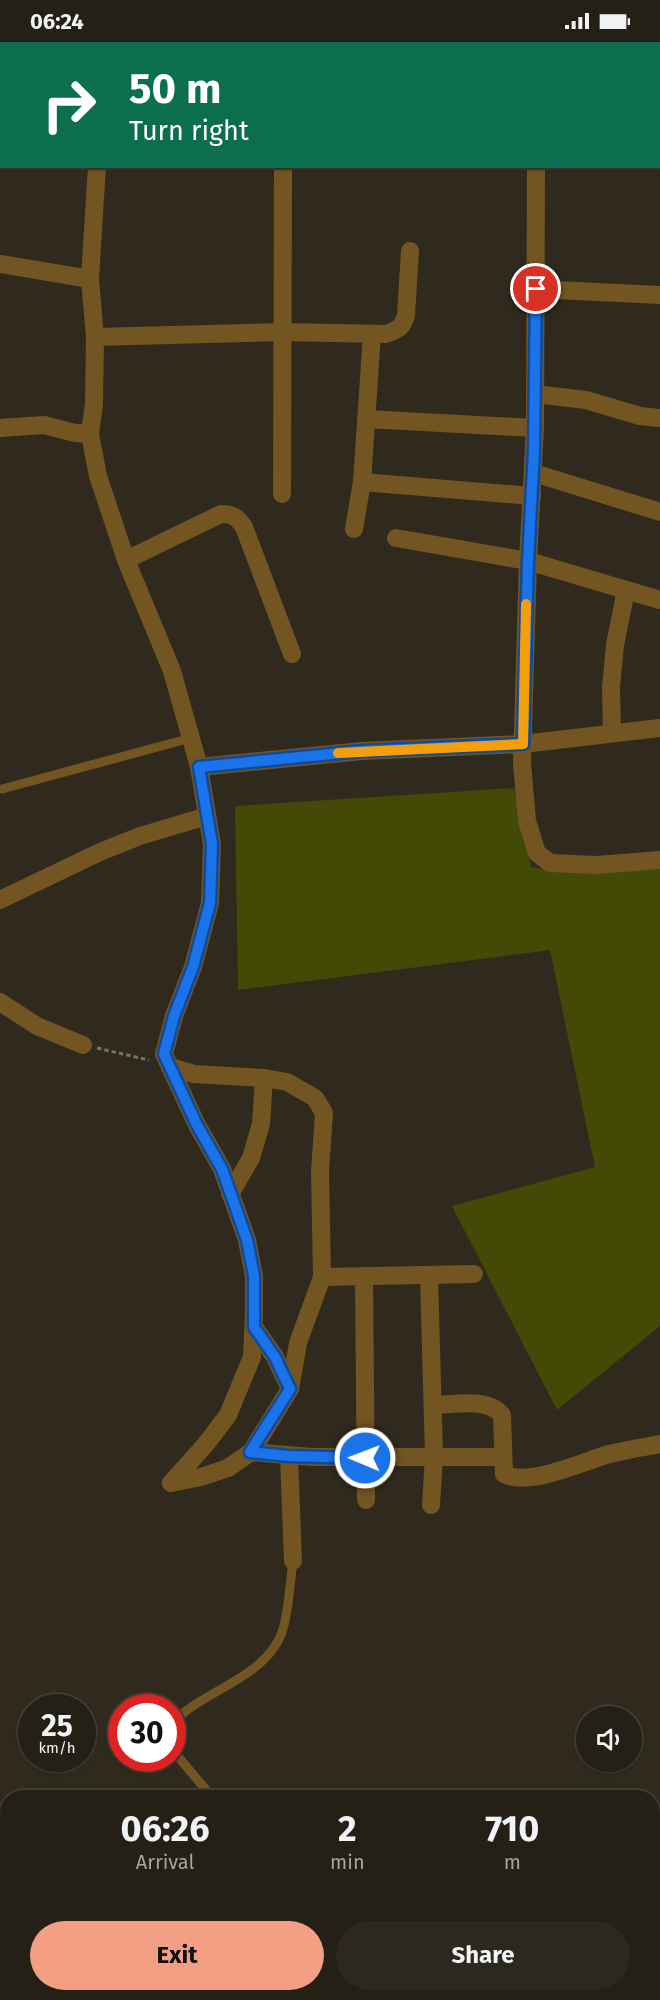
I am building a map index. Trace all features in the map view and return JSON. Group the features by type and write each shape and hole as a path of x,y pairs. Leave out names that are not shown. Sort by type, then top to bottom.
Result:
{"street":[{"path":"97,168 90,279 95,337 94,404 90,434 98,476 126,560 172,671 199,767 212,844 210,903 193,967 174,1016 164,1054 170,1067 197,1125 222,1169 247,1240 254,1276 252,1357 228,1415 171,1483 201,1477 228,1468 250,1452 290,1389 298,1343 322,1277 320,1171 324,1113 315,1098 287,1082 264,1078 194,1074 170,1067"},
{"path":"282,494 283,168"},
{"path":"536,168 534,473 528,561 523,744 527,821 537,853 550,863 597,864 660,860"},
{"path":"95,337 282,332 386,334 404,324 410,251"},
{"path":"0,264 90,279"},
{"path":"536,289 660,295"},
{"path":"354,529 362,482 372,334"},
{"path":"535,394 586,400 640,416 660,418"},
{"path":"366,419 535,428"},
{"path":"0,428 44,425 75,434 90,434"},
{"path":"534,473 660,512"},
{"path":"362,482 532,496"},
{"path":"126,560 221,514 232,514 244,527 292,654"},
{"path":"396,538 528,561 660,600"},
{"path":"612,733 611,687 615,645 626,590"},
{"path":"199,767 362,751 523,744 660,728"},
{"path":"0,900 100,852 140,836 207,816"},
{"path":"0,1002 37,1026 83,1045"},
{"path":"231,1194 251,1158 261,1124 264,1078"},
{"path":"322,1277 474,1274"},
{"path":"429,1275 434,1457 431,1505"},
{"path":"364,1276 366,1500"},
{"path":"254,1327 275,1357 290,1389"},
{"path":"433,1405 487,1404 498,1410 502,1415 504,1474 512,1478 541,1475 612,1454 660,1444"},
{"path":"250,1452 289,1456 365,1458 503,1457"},
{"path":"289,1456 293,1561"}],"lane":[{"path":"2,789 191,738"},
{"path":"186,1711 251,1670 272,1650 282,1630 293,1561"},
{"path":"186,1766 206,1790"}],"path":[{"path":"83,1045 170,1067"}],"green space":[{"path":"514,788 531,867 558,872 660,866 660,1326 557,1410 452,1206 595,1167 550,950 238,990 235,806"}],"slow traffic":[{"path":"338,753 523,744 526,604"}],"route":[{"path":"365,1458 289,1456 250,1452 290,1389 275,1357 254,1327 254,1276 247,1240 222,1169 197,1125 164,1054 174,1016 193,967 210,903 212,844 199,767 362,751 523,744 528,561 534,473 536,289"}]}
